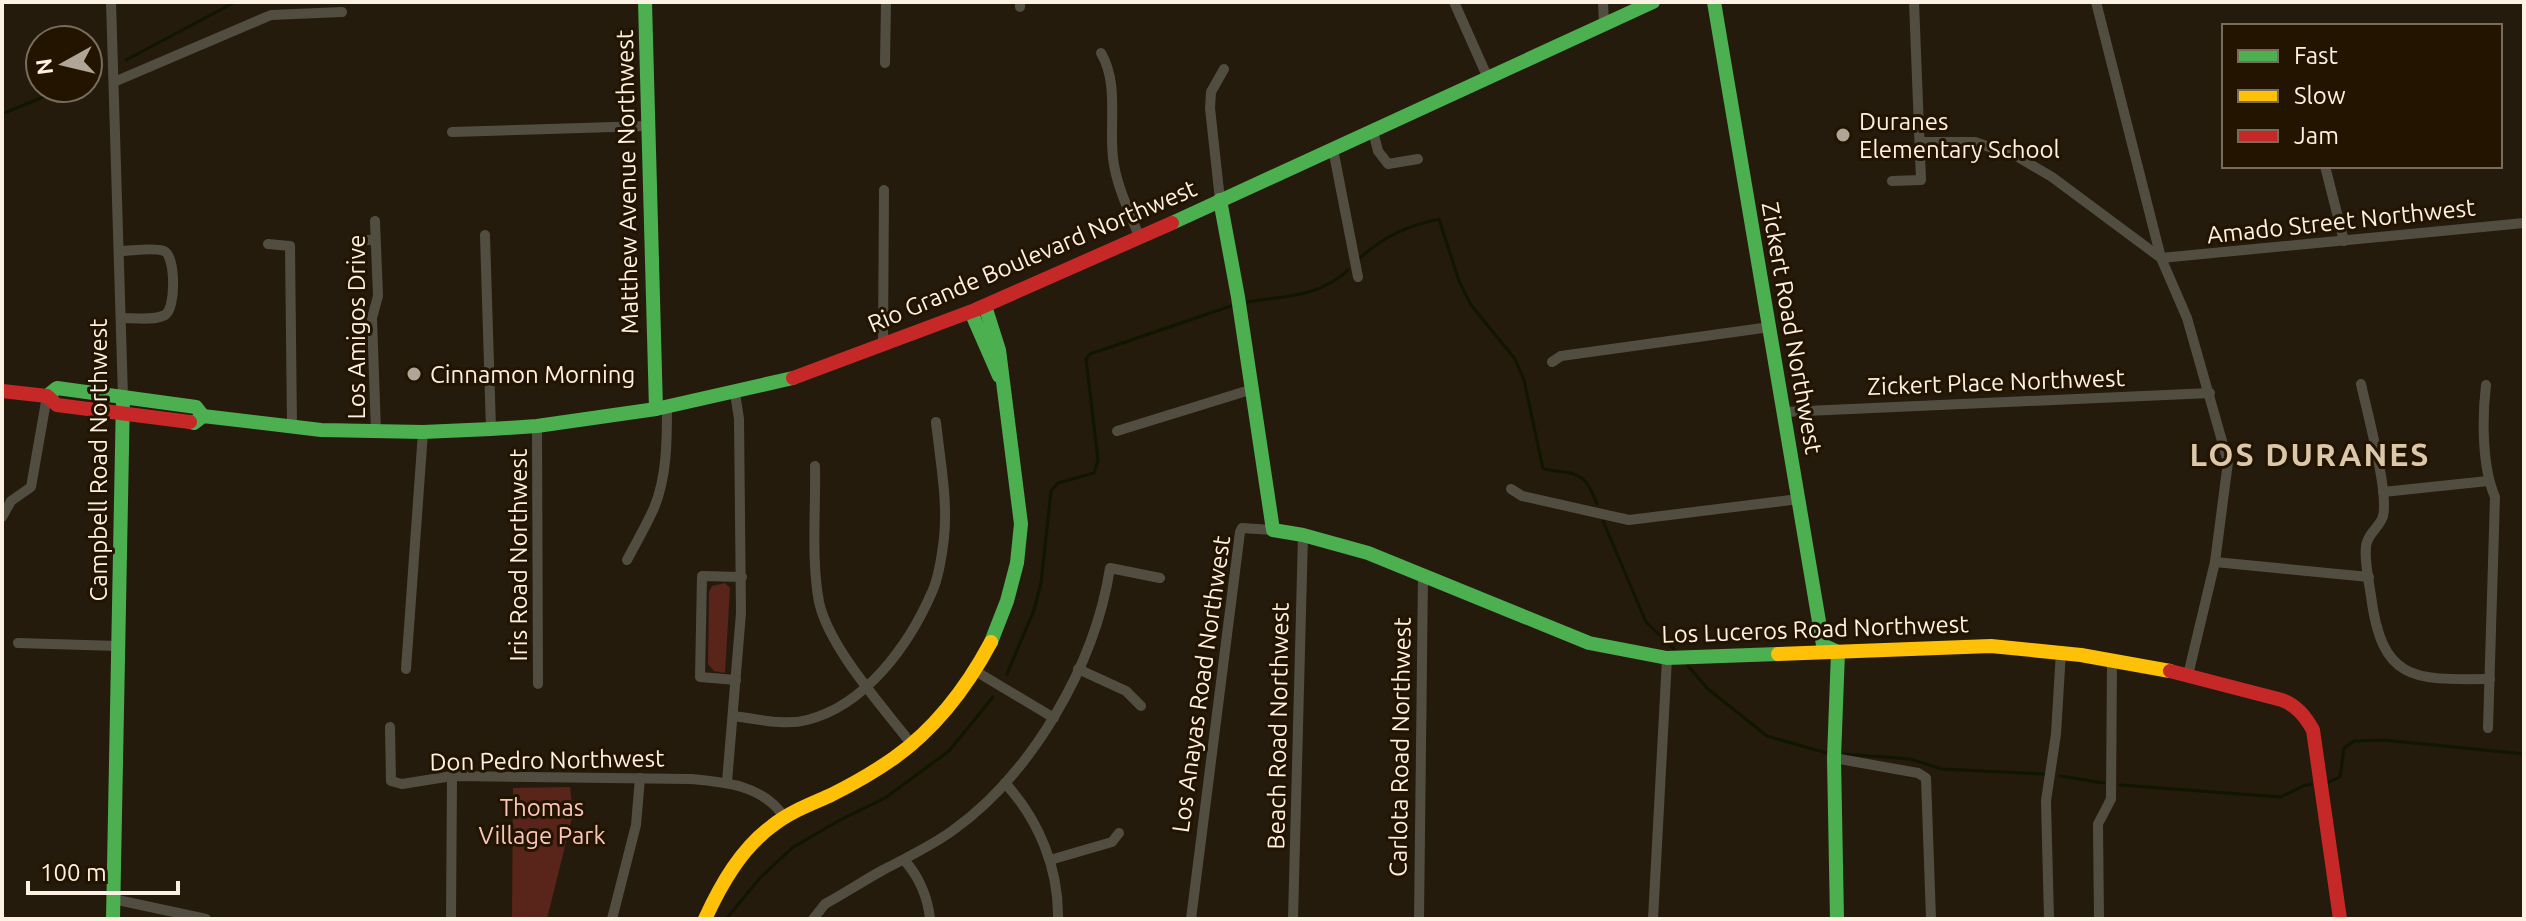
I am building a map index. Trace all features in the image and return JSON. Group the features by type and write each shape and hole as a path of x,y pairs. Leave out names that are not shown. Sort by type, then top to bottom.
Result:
{"street":[{"name":"Campbell Road Northwest","path":"111,2 123,397 113,919"},
{"name":"Matthew Avenue Northwest","path":"627,560 654,507 666,446 646,126 645,2"},
{"path":"885,63 886,2"},
{"path":"1454,2 1487,76"},
{"path":"1603,2 1604,24"},
{"name":"Rio Grande Boulevard Northwest","path":"2,391 47,396 57,405 194,423 203,416 292,427 376,432 537,426 662,408 735,393 786,380 971,312 1653,2"},
{"name":"Zickert Road Northwest","path":"1714,2 1823,645 1838,652"},
{"path":"1892,181 1921,180 1914,2"},
{"path":"2096,2 2161,258 2187,318 2228,462 2215,562 2188,675"},
{"path":"114,82 271,15 342,12"},
{"path":"1101,53 1110,68 1113,159 1139,236"},
{"path":"1224,69 1211,92 1210,108 1220,200 1253,389 1273,530"},
{"path":"452,132 646,126"},
{"path":"1373,131 1378,151 1388,164 1418,159"},
{"path":"1921,142 1975,142 2018,157 2052,177 2161,258"},
{"path":"1333,149 1358,277"},
{"path":"2326,168 2344,241"},
{"path":"883,345 884,190"},
{"name":"Los Amigos Drive","path":"375,221 378,296 372,318 376,432"},
{"name":"Amado Street Northwest","path":"2161,258 2524,223"},
{"path":"485,235 491,429"},
{"path":"354,240 375,240"},
{"path":"268,244 290,246 292,427"},
{"path":"119,251 163,250 172,264 173,307 169,313 161,317 121,318"},
{"path":"705,919 727,874 752,845 784,817 857,782 913,746 951,706 977,672 1000,623 1020,540 1017,476 999,350 985,306"},
{"path":"971,312 1001,379"},
{"path":"1552,362 1561,356 1770,327"},
{"path":"2361,384 2383,492 2383,517 2366,542 2376,628 2382,646 2402,669 2420,677 2490,679"},
{"path":"2486,385 2484,405 2488,481 2495,497 2488,728"},
{"name":"Rio Grande Boulevard Northwest","path":"47,396 57,388 196,407 203,416"},
{"path":"1117,431 1253,389"},
{"path":"727,782 742,577 739,419 735,393"},
{"name":"Zickert Place Northwest","path":"1784,412 2210,393"},
{"path":"2,517 11,501 31,487 35,478 47,396"},
{"path":"734,716 780,722 807,720 838,706 868,686 895,656 933,590 944,537 944,488 936,422"},
{"name":"Iris Road Northwest","path":"537,426 538,684"},
{"path":"406,669 423,432"},
{"path":"815,466 819,603 832,636 913,746"},
{"path":"2383,492 2488,481"},
{"path":"1511,489 1522,496 1629,520 1799,499"},
{"name":"Los Anayas Road Northwest","path":"1191,919 1240,532 1248,527 1273,530"},
{"name":"Los Luceros Road Northwest","path":"1273,530 1368,553 1589,643 1667,658 1991,646 2061,651 2188,675 2291,703 2304,715 2313,730 2340,919"},
{"name":"Beach Road Northwest","path":"1293,919 1303,535"},
{"path":"2215,562 2369,577"},
{"path":"813,919 825,904 950,832 1005,783 1054,718 1078,669 1091,640 1110,568 1160,578"},
{"name":"Carlota Road Northwest","path":"1419,919 1423,575"},
{"path":"736,680 700,677 702,576 742,577"},
{"path":"18,643 118,646"},
{"path":"2049,919 2046,801 2056,734 2061,651"},
{"path":"1837,919 1834,758 1838,652"},
{"path":"1653,919 1667,658"},
{"path":"2099,919 2098,824 2111,799 2112,660"},
{"path":"1078,669 1126,691 1141,706"},
{"path":"977,672 1054,718"},
{"name":"Don Pedro Northwest","path":"390,727 391,781 402,784 452,776 727,782 763,796 777,805 784,817"},
{"path":"1834,758 1918,773 1926,778 1931,919"},
{"path":"451,919 452,776"},
{"path":"612,919 636,825 640,778"},
{"path":"1005,783 1031,817 1050,860 1058,919"},
{"path":"1050,860 1112,842 1119,833"},
{"path":"904,860 918,879 929,906 930,919"},
{"path":"113,899 206,919"}],"green space":[{"path":"725,583 730,588 725,673 714,671 708,664 709,592 712,586"},
{"name":"Thomas Village Park","path":"570,787 573,814 547,919 512,919 513,788"}],"waterway":[{"path":"126,60 235,2"},
{"path":"2,114 26,104"},
{"path":"1359,259 1396,233 1439,219 1459,281 1471,305 1515,359 1524,380 1543,469 1572,473 1583,479 1597,504"},
{"path":"1247,302 1326,286 1348,270"},
{"path":"1007,674 1034,610 1041,583 1051,491 1058,483 1094,473 1098,460 1086,359 1090,354 1231,306"},
{"path":"1603,521 1646,622 1674,649"},
{"path":"1688,666 1708,689 1767,736 1827,753"},
{"path":"726,919 760,878 792,848 885,798 949,751 993,697"},
{"path":"2329,782 2340,777 2344,748 2354,741 2384,740 2524,754"},
{"path":"1844,754 1910,759 1942,769 2044,774"},
{"path":"2060,776 2104,783"},
{"path":"2120,785 2281,797 2311,784"}],"traffic: fast":[{"path":"645,2 656,409"},
{"path":"1172,223 1653,2"},
{"path":"1714,2 1823,645 1838,652 1834,758 1837,919"},
{"path":"1220,200 1273,530 1368,553 1589,643 1667,658 1778,654"},
{"path":"985,306 999,350 1021,524 1017,563 991,642"},
{"path":"971,312 999,376"},
{"path":"190,422 194,423 203,416 321,430 423,432 537,426 656,409 793,378"},
{"path":"47,396 57,388 196,407 203,416"},
{"path":"113,919 123,397"}],"traffic: slow":[{"path":"705,919 733,868 761,835 779,821 886,763 924,734 972,675 991,642"},
{"path":"1778,654 1991,646 2081,655 2170,671"}],"traffic: jam":[{"path":"793,378 975,310 1172,223"},
{"path":"2,391 47,396 57,405 190,422"},
{"path":"2170,671 2282,700 2296,708 2307,720 2313,730 2340,919"}],"place":[{"name":"Duranes Elementary School","path":"1843,135"},
{"name":"Cinnamon Morning","path":"414,374"}],"district":[{"name":"LOS DURANES","path":"2310,454"}]}
